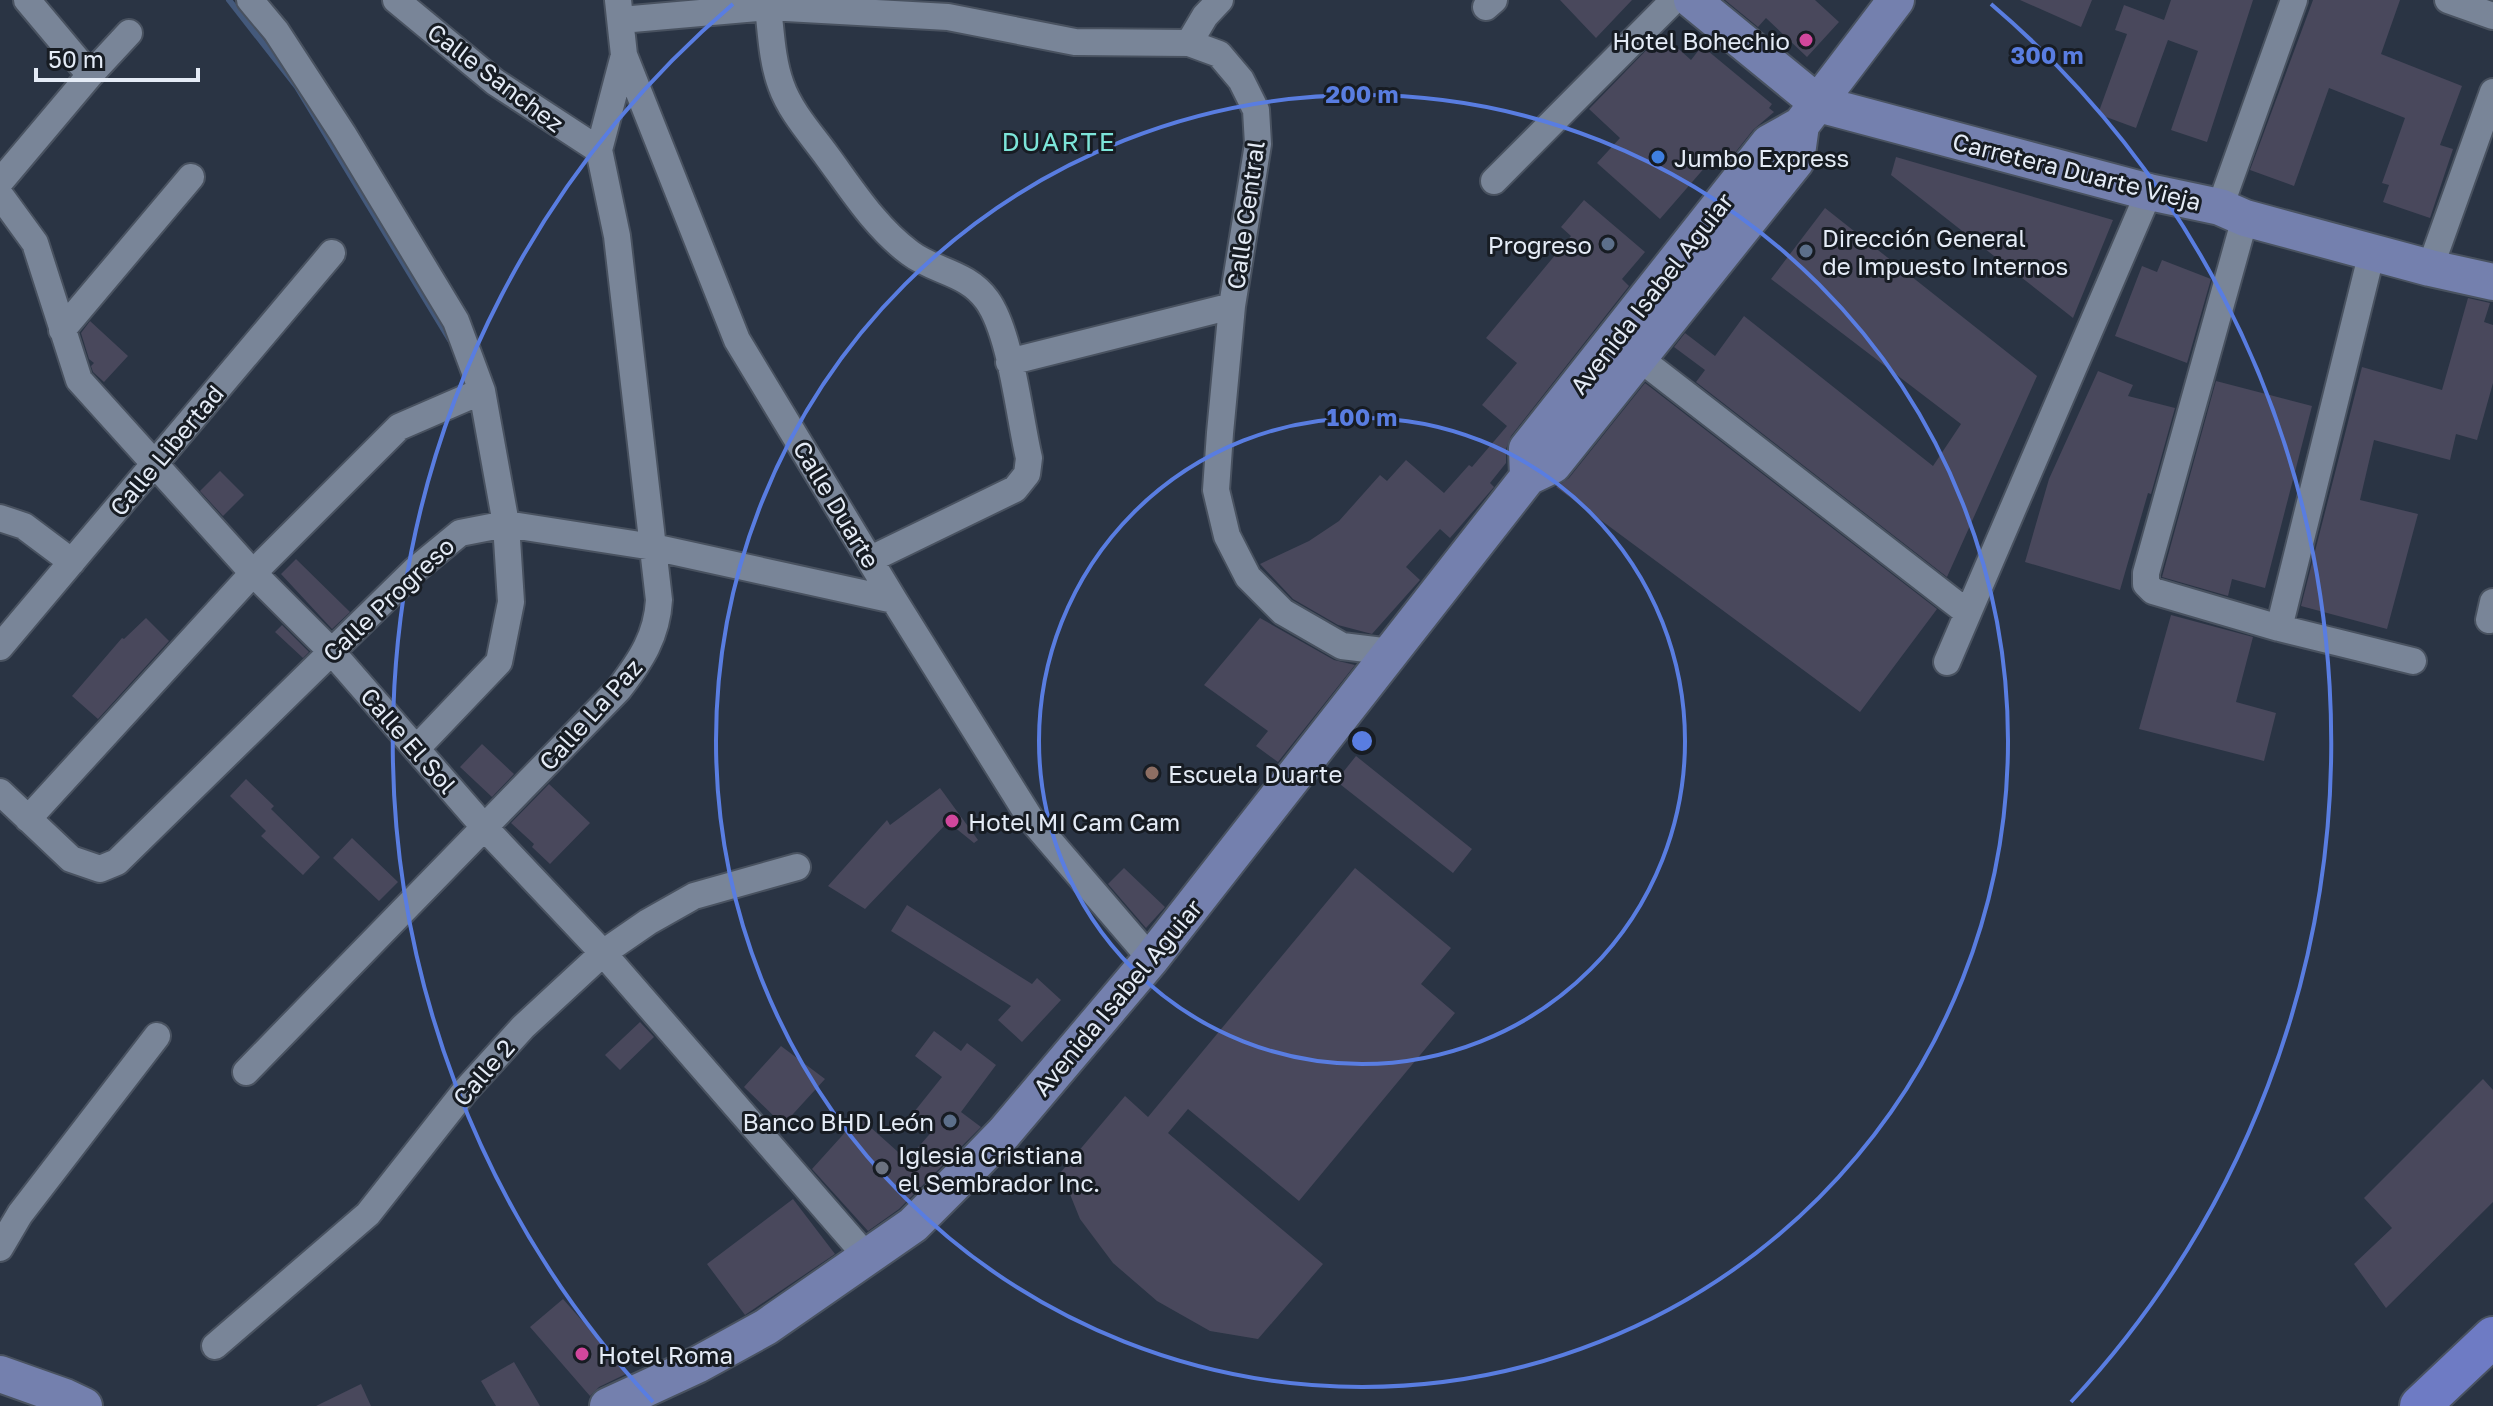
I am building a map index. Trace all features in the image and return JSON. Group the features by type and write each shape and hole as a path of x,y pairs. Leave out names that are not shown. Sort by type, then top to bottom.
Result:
{"main road":[{"name":"Carretera Duarte Vieja","path":"1692,0 1810,114 2233,212 2430,268 2493,282"},
{"name":"Avenida Isabel Aguiar","path":"608,1406 697,1365 738,1342 868,1258 913,1225 1004,1133 1151,959 1528,477 1527,449 1628,349 1769,143 1810,114 1896,0"},
{"path":"2420,1406 2493,1337"},
{"path":"0,1374 84,1406"}],"street":[{"path":"27,0 90,75"},
{"path":"250,0 276,31 343,134 456,321 482,391 506,524 511,602 499,662 416,749"},
{"name":"Calle Sanchez","path":"396,0 495,82 599,150"},
{"path":"1189,43 1205,16 1220,0"},
{"path":"1494,181 1674,0"},
{"path":"2294,0 2233,212 2146,584 2153,591 2279,628 2413,661"},
{"path":"2448,0 2493,16"},
{"path":"768,7 781,85 798,117 864,206 913,256 971,282 995,313 1009,362 1029,458 1027,474 1022,482 1002,496 871,559"},
{"name":"Calle Central","path":"619,10 768,7 948,17 1075,42 1189,43 1219,54 1241,80 1256,110 1258,144 1232,306 1216,490 1227,536 1248,577 1283,612 1342,646 1391,652"},
{"name":"Calle Duarte","path":"619,10 624,55 737,340 1030,818 1151,959"},
{"path":"0,182 129,33"},
{"path":"599,150 624,55"},
{"path":"2430,268 2493,92"},
{"name":"Calle La Paz","path":"246,1072 619,689 651,642 658,621 659,600 617,236 599,150"},
{"path":"62,330 191,177"},
{"path":"1947,662 2149,192"},
{"name":"Calle El Sol","path":"0,195 35,243 79,380 253,573 331,651 485,828 603,953 868,1258"},
{"path":"2279,628 2372,252"},
{"name":"Calle Libertad","path":"0,647 332,253"},
{"path":"1009,362 1232,306"},
{"path":"1628,349 1968,613"},
{"path":"0,792 28,819 253,573 399,427 482,391"},
{"path":"0,518 24,526 72,562"},
{"name":"Calle Progreso","path":"28,819 71,859 84,866 100,869 117,862 415,570 460,533 506,524 653,547 894,600"},
{"name":"Calle 2","path":"215,1346 368,1214 465,1091 523,1027 603,953 694,896 797,867"},
{"path":"0,1248 20,1214 157,1036"}],"building":[{"path":"1560,0 1632,0 1596,38"},
{"name":"Hotel Bohechio","path":"1725,0 1815,0 1839,22 1807,57 1766,18 1758,27"},
{"path":"2020,0 2092,0 2081,27"},
{"path":"2171,0 2253,0 2207,142 2171,130 2198,51 2168,40 2136,128 2098,114 2127,34 2115,30 2124,5 2164,20"},
{"path":"2313,0 2400,0 2381,54 2462,86 2440,145 2453,149 2430,218 2383,202 2389,185 2382,183 2405,118 2329,88 2294,186 2250,170"},
{"path":"1662,34 1691,60 1702,46 1772,104 1769,108 1774,112 1753,130 1730,159 1720,150 1660,219 1597,163 1620,138 1589,109"},
{"path":"1896,157 2113,220 2073,318 1891,175"},
{"path":"1584,200 1645,252 1622,279 1629,286 1511,436 1506,449 1506,463 1490,483 1494,487 1450,538 1440,529 1406,567 1420,580 1372,634 1338,625 1293,599 1260,564 1309,541 1339,521 1380,475 1387,481 1406,460 1444,493 1469,465 1472,467 1507,426 1482,405 1517,363 1486,338 1571,236 1561,227"},
{"path":"1825,208 2037,376 1947,577 1696,382 1705,370 1674,347 1685,333 1715,356 1744,316 1933,466 1961,424 1771,279"},
{"path":"2162,260 2211,279 2187,363 2115,336 2142,266 2157,272"},
{"path":"2468,298 2490,303 2484,322 2493,325 2493,383 2477,440 2456,434 2450,460 2374,440 2360,500 2418,514 2387,629 2301,606 2362,367 2442,390"},
{"path":"90,321 128,356 104,382 93,372 91,366 94,363 89,359 81,333"},
{"path":"2098,371 2133,385 2128,396 2175,408 2120,590 2025,562 2049,479"},
{"path":"2216,381 2312,406 2265,588 2232,579 2228,596 2162,577"},
{"path":"1645,383 1937,609 1860,712 1556,487 1569,478"},
{"path":"220,471 244,495 223,516 200,491"},
{"path":"296,559 350,612 332,629 281,574"},
{"path":"2171,615 2253,637 2236,702 2276,713 2264,761 2139,729"},
{"path":"146,618 169,641 98,719 72,696 122,638"},
{"path":"1260,618 1334,660 1355,665 1278,762 1256,746 1268,731 1204,685"},
{"path":"282,625 309,652 303,658 275,632"},
{"path":"482,744 514,774 492,797 460,767"},
{"path":"1356,756 1472,849 1453,873 1336,781"},
{"path":"246,779 274,806 271,809 320,857 303,875 261,836 266,831 230,796"},
{"path":"549,784 590,823 550,864 511,823"},
{"path":"940,788 978,840 974,843 948,822 865,909 828,886 887,820 890,825"},
{"path":"352,838 398,882 379,901 333,858"},
{"path":"1124,868 1165,907 1146,928 1108,884"},
{"path":"1355,868 1451,948 1421,984 1455,1013 1299,1201 1188,1109 1168,1133 1323,1264 1258,1339 1210,1331 1157,1301 1113,1263 1080,1219 1061,1172 1125,1096 1148,1117"},
{"path":"907,905 1032,984 1037,978 1061,1000 1022,1042 998,1020 1011,1006 891,931"},
{"path":"640,1022 654,1037 620,1070 605,1055"},
{"path":"934,1031 961,1051 967,1043 996,1065 961,1112 981,1127 899,1209 868,1231 812,1169 859,1117 907,1160 935,1128 914,1112 942,1077 915,1056"},
{"path":"781,1046 825,1079 783,1125 744,1087"},
{"path":"2483,1079 2493,1090 2493,1202 2386,1308 2354,1264 2392,1228 2364,1198"},
{"path":"793,1199 835,1254 745,1315 707,1264"},
{"name":"Hotel Roma","path":"563,1299 628,1373 599,1387 590,1396 530,1327"},
{"path":"514,1362 540,1406 496,1406 481,1381"},
{"path":"361,1384 371,1406 316,1406"}],"waterway":[{"path":"229,0 297,87 450,340"}],"place":[{"name":"Hotel Bohechio","path":"1806,40"},
{"name":"Jumbo Express","path":"1658,157"},
{"name":"Progreso","path":"1608,244"},
{"name":"Dirección General de Impuesto Internos","path":"1806,251"},
{"name":"Escuela Duarte","path":"1152,773"},
{"name":"Hotel MI Cam Cam","path":"952,821"},
{"name":"Banco BHD León","path":"950,1121"},
{"name":"Iglesia Cristiana el Sembrador Inc.","path":"882,1168"},
{"name":"Hotel Roma","path":"582,1354"}],"district":[{"name":"DUARTE","path":"1059,141"}]}
